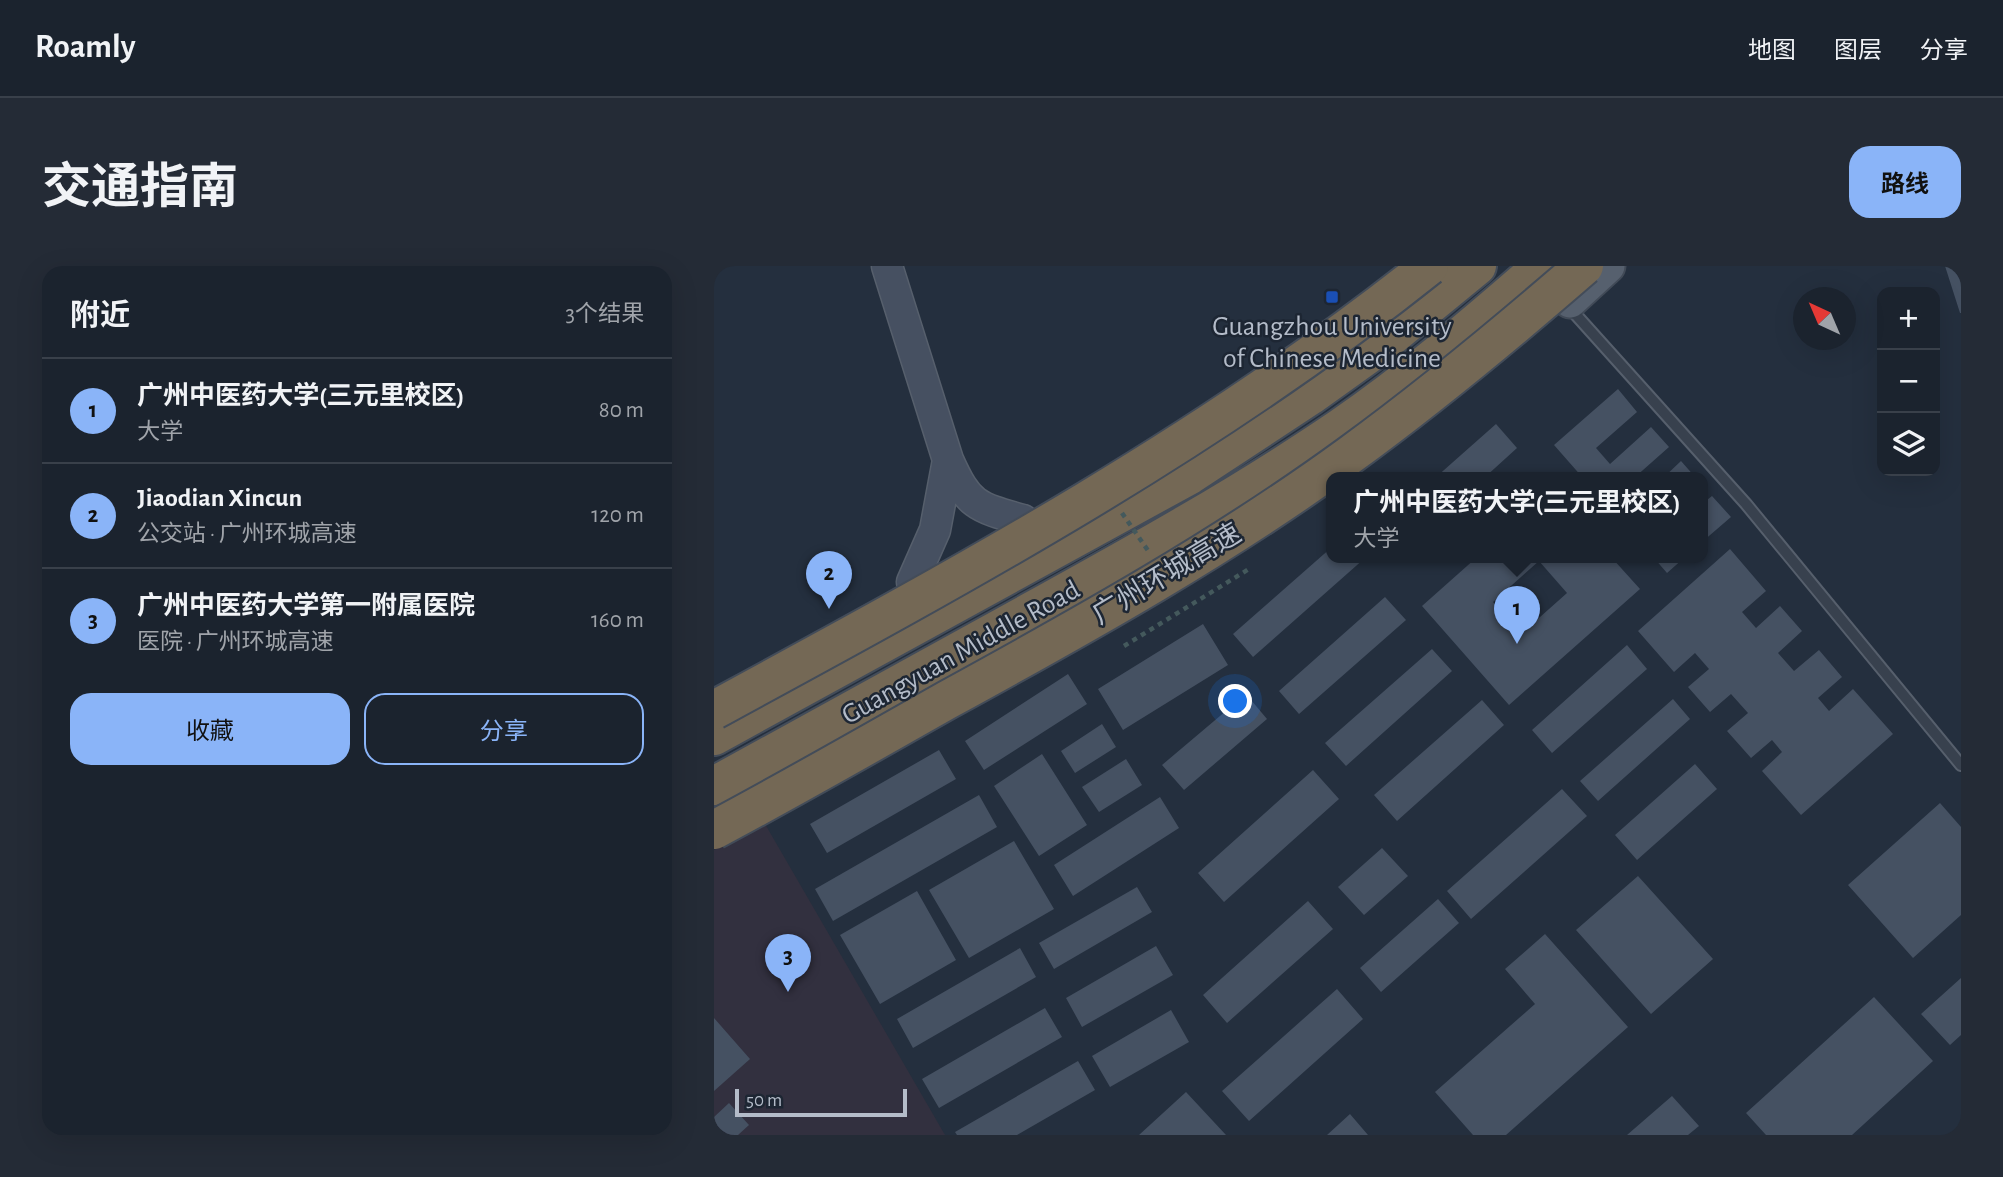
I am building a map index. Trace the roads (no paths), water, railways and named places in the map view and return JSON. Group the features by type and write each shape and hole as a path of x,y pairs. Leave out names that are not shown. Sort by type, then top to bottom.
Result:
{"highway":[{"path":"717,697 987,559 1182,442 1349,328 1430,266"},
{"name":"Guangyuan Middle Road","path":"714,736 1190,475 1377,348 1477,266"},
{"name":"Guangyuan Middle Road","path":"714,786 1121,562 1219,505 1340,428 1451,345 1542,266"},
{"name":"广州环城高速","path":"714,830 1021,660 1228,537 1348,456 1419,404 1506,334 1584,266"}],"main road":[{"path":"717,697 1150,444 1315,334 1405,266"},
{"path":"1350,472 1427,416 1566,304 1608,266"},
{"path":"714,848 971,708 1113,625 1326,489"},
{"path":"1023,520 1107,519"},
{"path":"837,670 878,631 912,582"},
{"path":"848,775 884,692"}],"street":[{"path":"887,266 948,460 961,490 990,510 1023,520"},
{"path":"912,582 935,530 942,504 948,460"}],"lane":[{"path":"1566,304 1746,504 1961,765"}],"place":[{"name":"Guangzhou University of Chinese Medicine","path":"1332,297"},
{"name":"Jiaodian Xincun","path":"829,609"},
{"name":"广州中医药大学(三元里校区)","path":"1517,644"},
{"name":"广州中医药大学第一附属医院","path":"788,992"}]}
